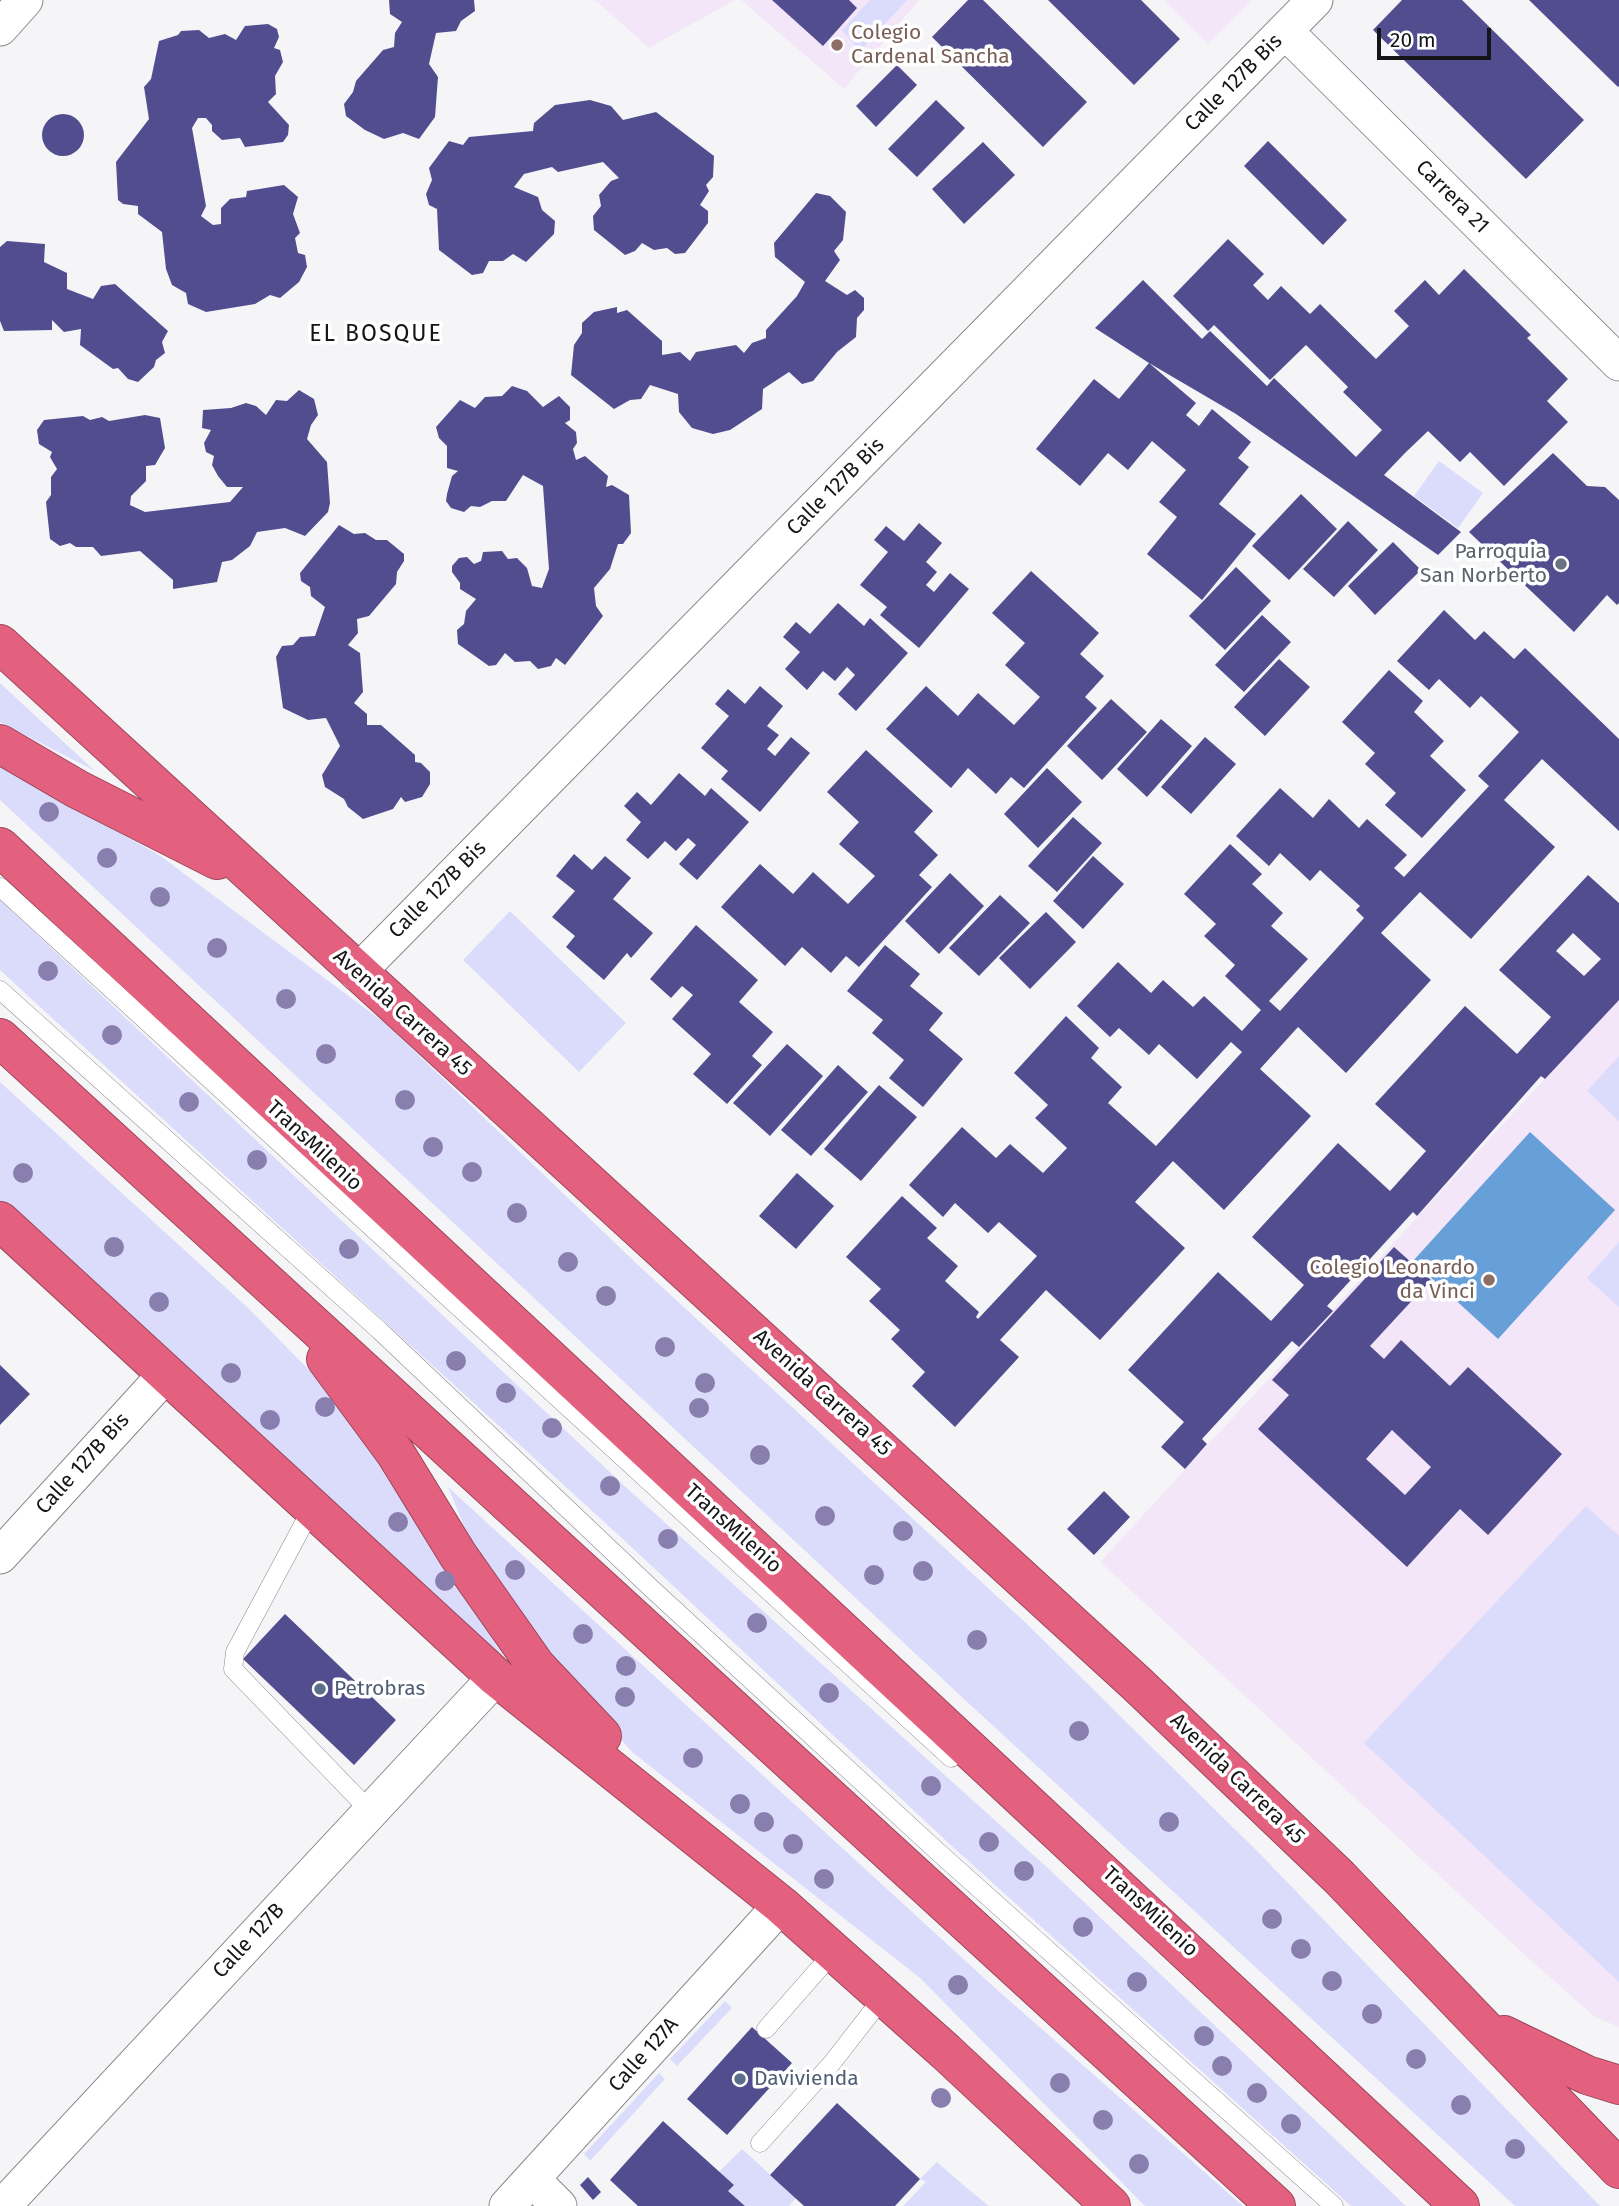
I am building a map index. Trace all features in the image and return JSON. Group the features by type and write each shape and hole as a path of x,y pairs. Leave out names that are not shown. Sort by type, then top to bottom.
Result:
{"highway":[{"name":"Avenida Carrera 45","path":"0,644 357,973 1097,1646 1339,1877 1619,2169"},
{"path":"0,744 77,789 260,882"},
{"path":"0,847 1460,2206"},
{"path":"0,1038 1276,2206"},
{"path":"0,1222 496,1677 688,1828 780,1905 884,1996 1111,2206"},
{"path":"278,1292 396,1454 458,1555 536,1666 688,1828"},
{"path":"1483,2025 1587,2075 1619,2085"},
{"path":"1040,2138 1073,2206"}],"street":[{"path":"0,28 25,0"},
{"name":"Calle 127B Bis","path":"357,973 1315,0"},
{"name":"Carrera 21","path":"1285,31 1619,363"},
{"name":"Calle 127B Bis","path":"0,1556 166,1374"},
{"name":"Calle 127B","path":"3,2206 496,1677"},
{"name":"Calle 127A","path":"507,2206 780,1905"},
{"path":"532,2179 559,2206"}],"lane":[{"name":"TransMilenio","path":"0,887 960,1766"},
{"path":"0,990 380,1331 642,1580 937,1851 1335,2206"},
{"path":"311,1510 235,1652 233,1669 370,1811"},
{"path":"766,2029 833,1953"},
{"path":"760,2143 832,2063 884,1996"}],"shaded area":[{"path":"595,0 735,0 649,48"},
{"name":"Colegio Cardenal Sancha","path":"741,0 919,0 844,89"},
{"path":"870,0 907,0 860,51 842,30"},
{"path":"1164,0 1252,0 1208,44"},
{"path":"1439,461 1483,493 1458,528 1414,496"},
{"path":"0,683 95,771 0,722"},
{"path":"0,766 159,855 385,1023 636,1263 1027,1624 1261,1855 1600,2206 1515,2206 964,1699 0,800"},
{"path":"0,900 630,1491 1050,1870 1406,2206 1351,2206 955,1849 625,1541 0,970"},
{"path":"510,911 626,1023 579,1072 463,960"},
{"name":"Colegio Leonardo da Vinci","path":"1619,998 1619,2027 1595,2017 1527,1957 1100,1562"},
{"path":"1619,1056 1619,1121 1587,1091"},
{"path":"0,1082 247,1307 314,1375 384,1466 508,1664 215,1392 0,1201"},
{"path":"1619,1242 1619,1307 1587,1278"},
{"path":"448,1487 994,1987 1243,2206 1145,2206 920,1978 632,1752 551,1660 479,1562"},
{"path":"1586,1506 1619,1536 1619,1982 1364,1743"},
{"path":"725,2001 732,2008 677,2066 670,2059"},
{"path":"659,2073 665,2079 590,2161 584,2154"},
{"path":"742,2149 796,2198 789,2206 745,2206 728,2191 734,2185 719,2172"},
{"path":"937,2162 989,2206 903,2206 926,2182 920,2179"}],"water":[{"path":"1530,1132 1615,1210 1498,1339 1413,1261"}],"building":[{"path":"389,0 474,0 475,11 461,21 456,31 436,33 429,64 438,77 435,117 419,139 403,133 384,139 365,130 346,116 344,104 353,92 356,81 383,50 394,47 395,33 402,22 390,14"},
{"path":"772,0 849,0 857,8 823,46"},
{"path":"968,0 983,0 1087,102 1043,147 932,37"},
{"path":"1048,0 1141,0 1180,39 1134,85"},
{"path":"1402,0 1462,0 1584,120 1526,179 1373,30"},
{"path":"1529,0 1619,0 1619,86 1618,87"},
{"path":"268,24 277,29 279,37 274,48 280,50 283,62 275,76 276,94 268,102 289,125 288,135 283,142 245,147 240,138 222,140 212,131 212,125 206,118 198,118 192,128 206,206 201,216 213,225 221,224 221,208 230,199 246,197 247,191 284,185 298,197 293,214 300,233 295,238 298,253 305,255 307,267 299,282 280,298 270,295 255,304 206,312 188,304 186,293 172,285 166,269 162,232 138,214 138,206 123,204 118,200 116,162 149,119 144,87 151,79 159,41 178,35 181,31 199,30 209,38 225,34 236,40 245,26"},
{"path":"897,65 917,85 876,127 856,106"},
{"path":"590,100 611,106 623,120 656,112 714,156 713,177 706,185 709,191 700,205 708,211 708,223 685,253 675,254 667,248 654,250 642,243 635,251 625,255 594,230 593,216 601,206 599,195 611,181 619,178 603,162 558,172 552,167 524,174 514,187 538,197 542,210 555,221 554,234 526,262 513,254 503,261 489,261 483,273 472,275 439,250 437,209 429,205 426,194 432,180 429,168 449,141 463,145 469,137 533,131 534,123 555,105"},
{"path":"936,100 965,128 917,177 888,149"},
{"path":"63,114 78,120 84,135 78,150 63,156 48,150 42,135 48,120"},
{"path":"1268,141 1347,220 1323,245 1244,166"},
{"path":"983,142 1015,175 964,224 932,189"},
{"path":"816,193 830,196 846,212 843,240 834,251 840,260 825,281 847,295 855,290 864,298 864,310 857,318 856,337 837,352 813,381 802,384 789,372 763,389 762,409 730,430 713,434 692,428 679,412 678,394 650,385 641,399 630,400 614,409 571,375 574,345 582,333 582,323 594,312 617,307 617,313 627,310 662,341 662,355 680,352 690,361 696,352 736,345 744,353 752,343 766,338 766,330 797,296 805,282 775,257 774,243"},
{"path":"1228,239 1264,274 1253,285 1268,300 1281,286 1310,314 1320,304 1376,359 1409,326 1394,311 1425,280 1439,295 1464,269 1531,335 1527,338 1568,379 1547,401 1568,422 1504,486 1470,452 1460,462 1428,431 1405,453 1384,475 1461,532 1438,555 1236,414 1095,328 1143,280 1202,339 1210,331 1267,386 1274,378 1356,457 1382,430 1343,392 1348,387 1306,345 1270,380 1214,325 1208,331 1173,296"},
{"path":"7,241 45,244 44,262 67,273 67,289 93,299 101,286 115,284 168,331 162,342 165,353 138,382 128,379 118,368 113,369 80,345 81,329 64,332 52,320 52,330 4,331 0,321 0,247"},
{"path":"1149,363 1196,403 1186,415 1199,426 1212,409 1251,442 1238,458 1249,467 1219,504 1256,534 1202,600 1147,554 1177,517 1159,502 1186,470 1152,441 1128,470 1108,453 1080,486 1036,449 1094,379 1119,399"},
{"path":"512,386 527,391 543,407 559,396 570,407 570,420 565,423 576,432 577,443 573,449 576,460 585,456 608,476 606,487 612,485 629,495 631,533 623,544 618,544 610,569 594,588 596,606 603,616 565,665 556,658 551,666 538,669 530,661 515,662 505,653 496,665 489,666 458,644 457,630 464,624 466,611 476,599 460,589 452,566 459,558 467,557 474,564 481,561 483,552 502,551 508,559 517,558 527,568 532,586 542,588 549,569 543,486 523,475 506,501 492,501 480,507 471,506 464,512 451,508 446,501 447,494 452,476 458,471 447,468 447,446 439,438 436,427 460,400 475,408 485,397 502,396"},
{"path":"299,390 314,399 318,415 311,425 307,439 327,462 330,503 328,512 305,536 285,528 257,532 250,546 232,560 222,562 217,582 173,589 173,580 140,551 101,556 93,547 76,547 70,543 60,546 50,539 46,502 51,495 51,477 57,469 50,457 52,452 39,444 37,430 44,420 83,416 90,420 102,417 109,421 145,415 160,418 165,448 155,465 146,466 146,481 131,496 130,505 145,512 230,502 243,487 227,487 212,465 214,456 206,452 204,443 211,430 202,428 203,410 231,408 246,403 256,406 266,415 276,400 287,401"},
{"name":"Parroquia San Norberto","path":"1553,453 1587,486 1605,487 1619,500 1619,603 1617,605 1607,595 1574,632 1469,532"},
{"path":"1301,494 1337,529 1289,580 1252,546"},
{"path":"1348,521 1378,550 1334,597 1303,569"},
{"path":"919,523 942,543 926,562 937,572 926,585 934,592 950,573 969,589 919,648 880,615 887,607 860,585 888,552 874,540 886,526 904,541"},
{"path":"339,525 354,534 365,533 376,540 387,540 404,554 404,561 397,572 396,584 369,616 357,619 358,633 348,645 360,653 363,692 354,703 367,714 367,725 381,725 415,755 415,762 421,763 430,772 430,784 422,797 405,802 401,797 393,809 363,819 348,807 344,799 325,787 322,775 340,746 326,718 308,720 283,708 276,657 282,646 293,645 300,637 315,636 325,607 311,596 310,587 301,581 300,573"},
{"path":"1393,542 1421,570 1375,615 1348,586"},
{"path":"1236,567 1271,601 1225,650 1189,616"},
{"path":"1031,571 1099,633 1080,654 1104,676 1085,697 1097,708 1024,788 1011,777 996,794 968,768 951,788 886,729 926,686 958,716 978,693 1014,725 1040,697 1005,665 1025,643 992,613"},
{"path":"838,603 864,626 870,618 908,653 856,711 838,694 855,675 847,667 835,681 823,671 807,690 785,669 800,652 783,637 796,622 810,634"},
{"path":"1444,610 1475,640 1484,631 1514,659 1525,648 1619,739 1619,831 1542,759 1504,800 1555,847 1471,939 1420,892 1381,933 1431,980 1346,1073 1298,1027 1260,1069 1311,1116 1224,1210 1173,1161 1135,1202 1185,1248 1100,1340 1046,1290 1000,1340 1019,1357 955,1427 912,1386 925,1372 891,1339 900,1330 869,1301 881,1289 846,1257 902,1196 937,1228 927,1238 958,1266 945,1281 979,1312 976,1317 978,1319 1037,1256 999,1222 988,1233 955,1203 943,1217 909,1185 962,1127 996,1158 1010,1144 1043,1173 1067,1148 1035,1118 1048,1105 1014,1073 1066,1016 1099,1048 1091,1058 1122,1087 1108,1103 1156,1146 1242,1052 1231,1042 1197,1079 1159,1044 1149,1055 1119,1028 1110,1037 1077,1006 1118,962 1151,993 1163,980 1193,1007 1204,996 1242,1031 1261,1010 1225,976 1235,965 1204,936 1216,924 1184,894 1230,844 1262,874 1252,884 1283,913 1271,926 1308,959 1269,1001 1280,1011 1364,918 1356,910 1360,906 1320,870 1310,881 1280,853 1269,866 1236,836 1280,788 1313,818 1329,799 1359,828 1367,819 1407,855 1394,868 1404,877 1489,786 1478,776 1519,732 1481,696 1470,708 1439,679 1429,690 1397,661"},
{"path":"1262,615 1291,642 1244,692 1215,665"},
{"path":"1279,659 1310,687 1265,736 1234,707"},
{"path":"1389,670 1423,701 1414,712 1444,741 1430,756 1466,790 1422,838 1385,805 1396,793 1365,764 1375,753 1342,722"},
{"path":"760,686 783,706 767,726 779,735 767,749 775,756 791,737 810,753 760,812 721,779 728,771 701,748 729,716 715,704 728,689 745,704"},
{"path":"1111,699 1147,732 1102,780 1067,746"},
{"path":"1161,719 1192,746 1147,797 1117,769"},
{"path":"1205,737 1236,764 1191,814 1161,787"},
{"path":"866,750 933,811 914,832 938,855 919,875 932,887 859,967 846,956 831,973 802,947 785,966 721,907 760,864 793,894 813,872 848,904 875,876 839,844 859,822 827,792"},
{"path":"1047,768 1082,802 1038,848 1004,814"},
{"path":"679,773 705,796 711,788 749,822 697,880 679,864 696,845 688,838 676,851 665,841 648,859 626,840 641,822 624,806 637,792 651,805"},
{"path":"1073,817 1102,843 1057,892 1028,866"},
{"path":"574,854 592,870 605,856 631,878 613,899 653,933 631,958 627,953 604,980 566,947 575,936 552,917 575,891 556,876"},
{"path":"1093,856 1124,884 1083,929 1053,901"},
{"path":"950,873 984,906 939,954 905,921"},
{"path":"1588,875 1619,903 1619,1000 1545,1079 1541,1076 1417,1216 1413,1212 1327,1306 1333,1311 1299,1347 1292,1341 1202,1439 1207,1444 1185,1469 1161,1447 1184,1422 1128,1370 1218,1272 1271,1321 1304,1285 1252,1237 1338,1143 1390,1191 1426,1151 1375,1104 1465,1006 1517,1054 1551,1017 1499,970","holes":["1573,933 1601,959 1584,976 1556,951"]},
{"path":"1000,895 1030,923 979,976 949,948"},
{"path":"1046,912 1076,942 1030,989 999,958"},
{"path":"696,925 758,980 739,1002 773,1032 752,1056 762,1065 727,1104 693,1074 711,1054 672,1019 693,995 682,986 671,998 650,979"},
{"path":"885,945 920,974 910,986 943,1013 929,1030 963,1059 923,1107 889,1078 904,1060 872,1033 883,1020 847,991"},
{"path":"787,1044 823,1076 770,1136 733,1103"},
{"path":"838,1065 868,1092 811,1156 781,1130"},
{"path":"879,1085 917,1117 861,1181 824,1149"},
{"path":"797,1173 834,1206 796,1249 759,1216"},
{"path":"1394,1247 1431,1280 1370,1346 1384,1359 1401,1340 1450,1386 1468,1367 1562,1454 1488,1535 1460,1509 1407,1567 1258,1429 1289,1395 1272,1380","holes":["1392,1430 1431,1467 1405,1495 1366,1459"]},
{"path":"0,1365 30,1394 0,1425"},
{"path":"1104,1491 1130,1517 1094,1555 1067,1529"},
{"name":"Petrobras","path":"285,1614 396,1720 354,1765 243,1659"},
{"path":"752,2027 792,2063 727,2135 687,2099"},
{"path":"837,2103 920,2179 895,2206 804,2206 770,2175"},
{"path":"663,2121 734,2185 728,2191 745,2206 638,2206 610,2180"},
{"path":"588,2177 601,2192 593,2200 580,2185"}],"place":[{"name":"Colegio Cardenal Sancha","path":"837,45"},
{"name":"Parroquia San Norberto","path":"1561,564"},
{"name":"Colegio Leonardo da Vinci","path":"1489,1280"},
{"name":"Petrobras","path":"320,1689"},
{"name":"Davivienda","path":"740,2079"}],"district":[{"name":"EL BOSQUE","path":"376,335"}]}
